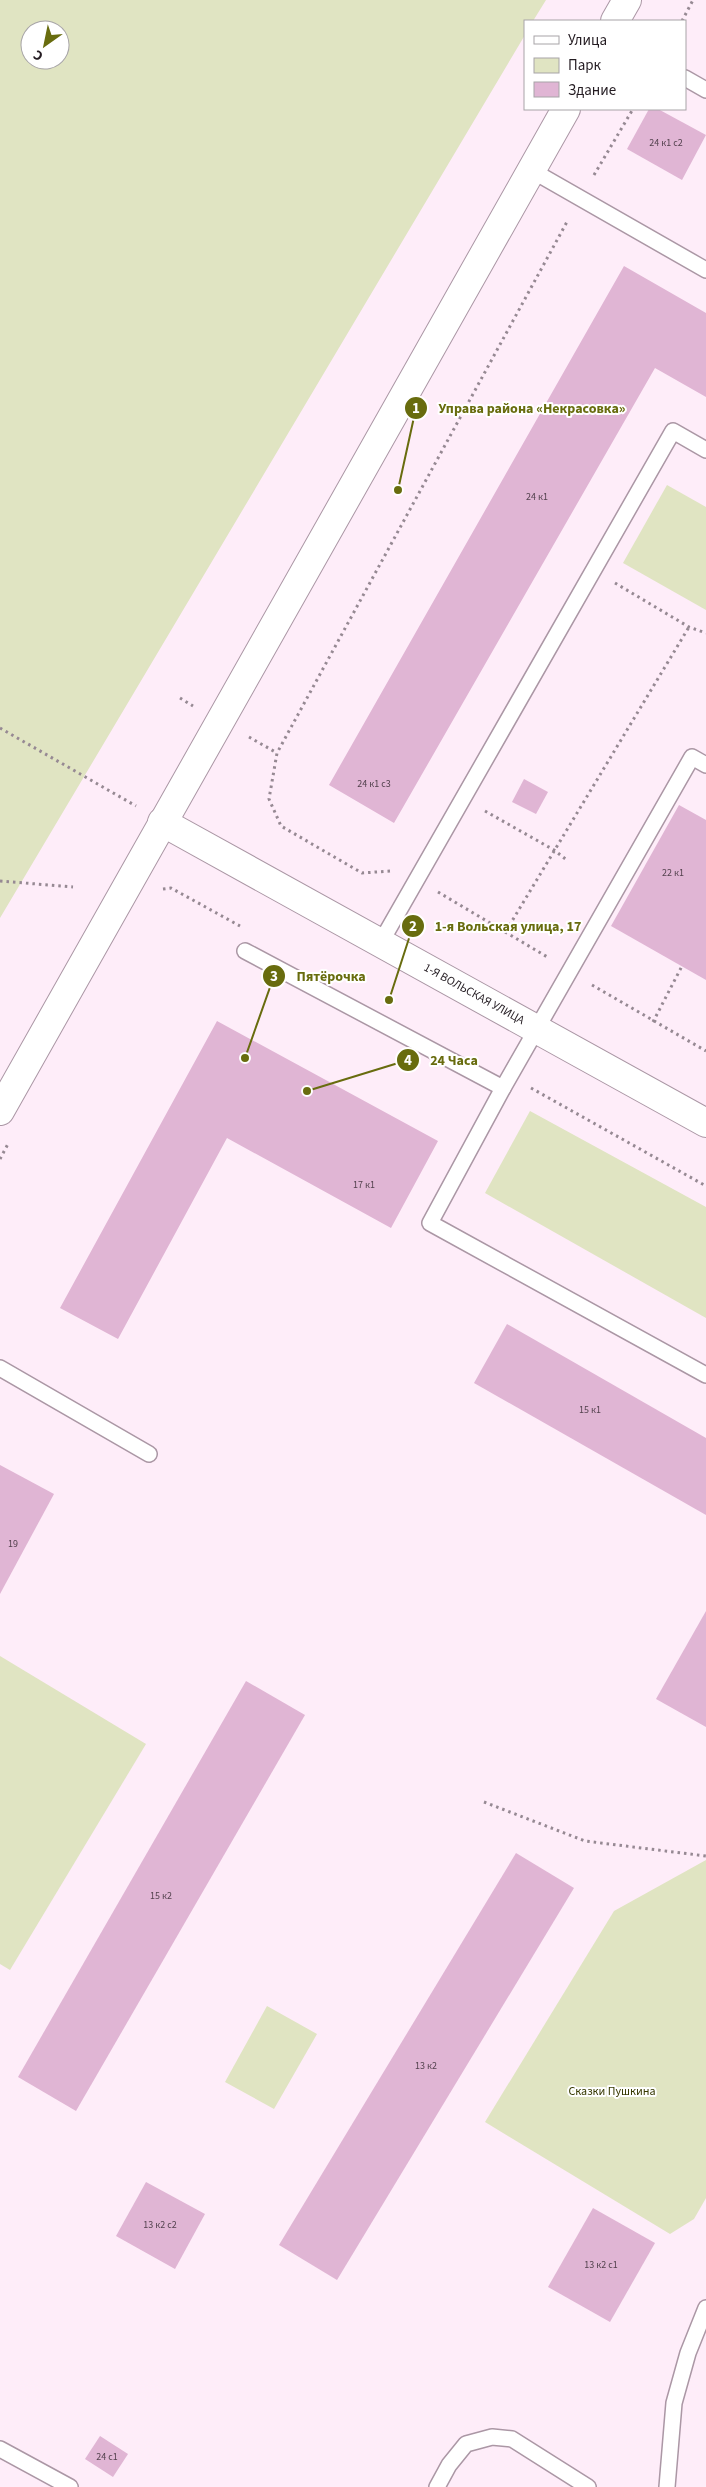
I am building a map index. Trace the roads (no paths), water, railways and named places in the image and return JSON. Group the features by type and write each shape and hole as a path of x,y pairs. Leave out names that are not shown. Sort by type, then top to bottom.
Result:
{"street":[{"path":"617,20 627,0"},
{"path":"0,1110 565,110"},
{"name":"1-Я ВОЛЬСКАЯ УЛИЦА","path":"162,822 706,1123"}],"lane":[{"path":"686,79 706,90"},
{"path":"531,170 706,270"},
{"path":"381,942 673,431 706,450"},
{"path":"706,765 692,757 502,1088 430,1223 706,1375"},
{"path":"245,951 502,1088"},
{"path":"0,1368 148,1454"},
{"path":"667,2487 674,2403 688,2353 706,2308"},
{"path":"437,2487 449,2465 466,2444 492,2437 512,2439 588,2487"},
{"path":"0,2449 70,2487"}],"place":[{"name":"Управа района «Некрасовка»","path":"398,490"},
{"name":"1-я Вольская улица, 17","path":"389,1000"},
{"name":"Пятёрочка","path":"245,1058"},
{"name":"24 Часа","path":"307,1091"}],"park label":[{"name":"Сказки Пушкина","path":"612,2091"}]}
